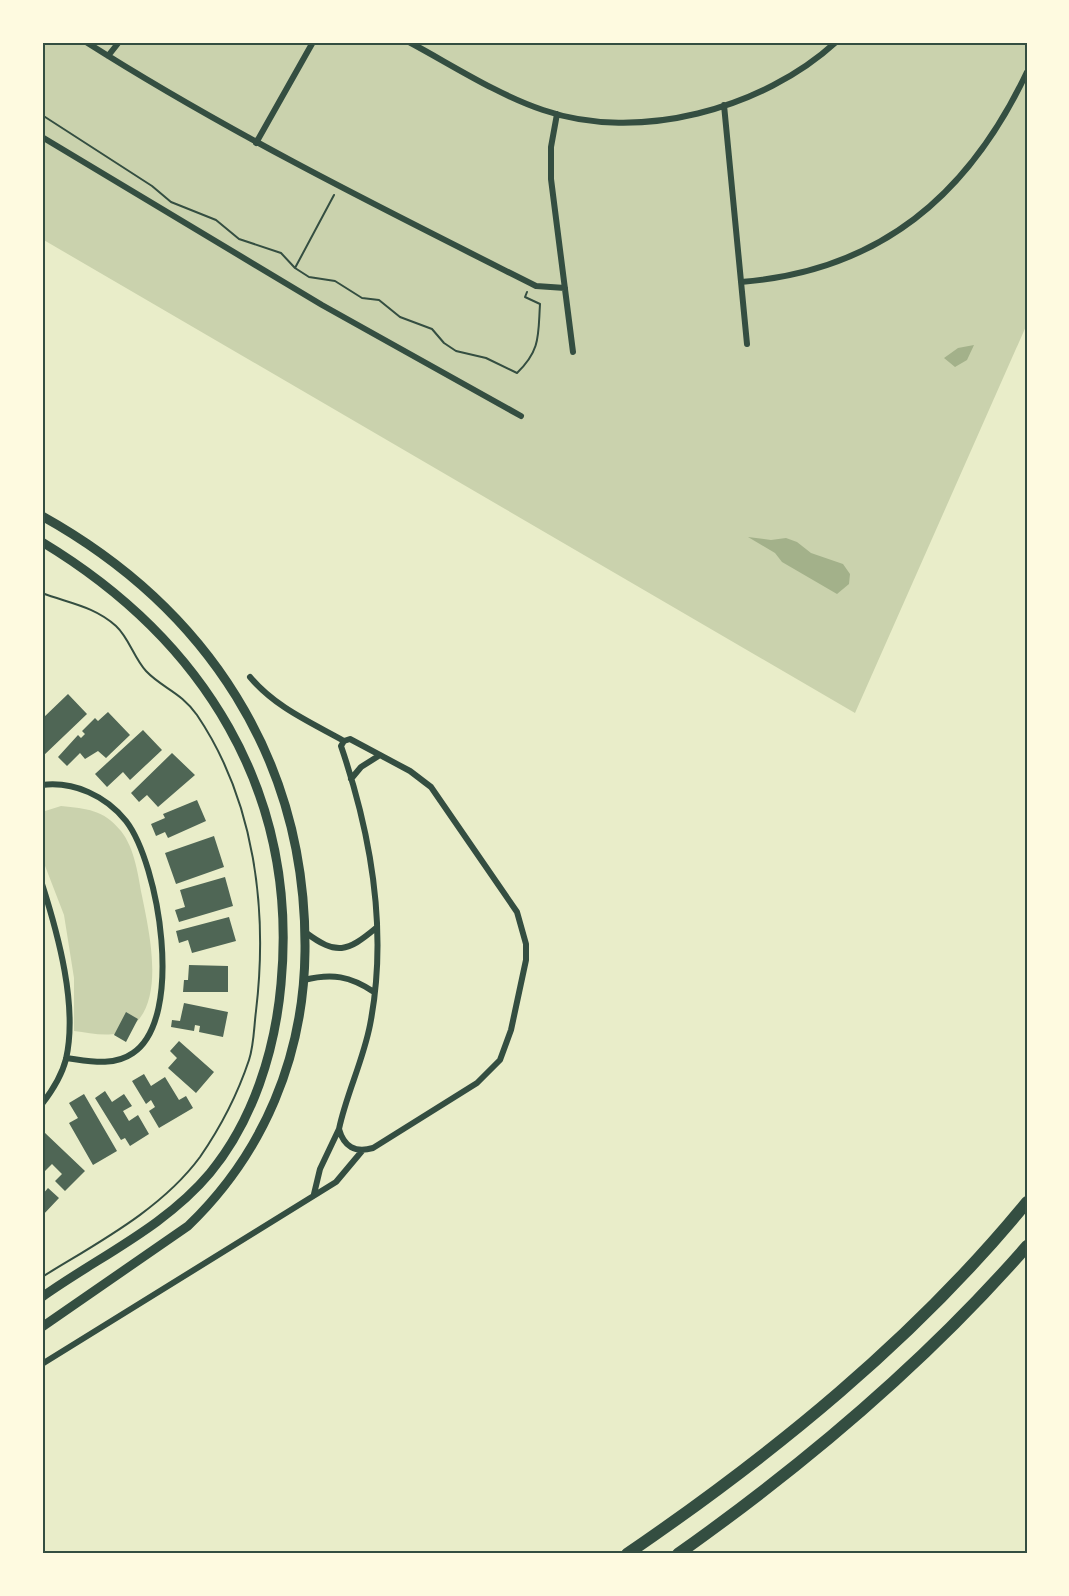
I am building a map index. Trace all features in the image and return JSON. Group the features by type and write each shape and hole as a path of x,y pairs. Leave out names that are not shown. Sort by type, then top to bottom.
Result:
{"highway":[{"path":"627,1554 743,1470 836,1394 956,1282 1027,1202"},
{"path":"678,1554 756,1497 876,1398 943,1335 1027,1246"}],"street":[{"path":"86,42 256,143 339,188 532,284 546,288 565,288"},
{"path":"108,56 119,42"},
{"path":"256,143 313,42"},
{"path":"409,42 524,103 557,114 630,122 678,116 724,105 791,75 836,42"},
{"path":"741,282 789,277 834,264 875,245 913,220 949,189 981,153 1009,109 1027,72"},
{"path":"724,105 747,344"},
{"path":"557,114 550,163 573,352"},
{"path":"42,137 322,304 521,416"},
{"path":"42,516 113,563 159,600 198,643 238,699 262,741 287,805 302,872 305,932 304,980 293,1051 277,1099 254,1144 225,1187 188,1226 167,1243 85,1295 42,1327"},
{"path":"42,542 101,582 162,635 205,688 223,716 253,777 267,819 279,874 284,942 274,1033 256,1092 228,1147 204,1180 166,1215 42,1297"},
{"path":"250,677 264,694 283,708 344,741"},
{"path":"314,1194 320,1169 339,1129 364,1052 374,992 376,928 370,853 341,746 344,741 350,739 421,778 440,797 518,912 523,927 526,960 507,1046 490,1073 373,1148 362,1151 351,1148 342,1140 339,1129"},
{"path":"351,779 361,767 380,756"},
{"path":"42,785 61,784 92,793 105,801 127,823 141,850 148,872 160,938 159,1002 156,1022 147,1040 133,1053 108,1062 66,1058"},
{"path":"42,884 54,925 66,984 68,1021 66,1058 56,1083 42,1104"},
{"path":"305,932 328,948 339,949 358,943 376,928"},
{"path":"304,980 336,975 357,981 374,992"},
{"path":"42,1364 336,1182 362,1151"}],"path":[{"path":"42,115 152,186 171,202 216,220 239,239 281,253 295,268 309,277 334,281 362,298 379,300 400,317 432,328 444,343 456,351 486,358 517,373 529,362 538,346 540,304 525,297 532,284"},
{"path":"295,268 339,188"},
{"path":"42,593 83,604 116,626 146,671 177,692 197,715 223,764 241,806 255,862 260,929 258,989 250,1058 225,1115 200,1157 164,1196 109,1236 42,1276"}],"shaded area":[{"path":"42,42 1027,42 1027,324 855,713 42,239"},
{"path":"974,345 967,360 955,367 944,358 958,348"},
{"path":"748,537 771,540 786,538 797,542 811,553 843,564 850,574 849,584 837,594 782,562 775,553"},
{"path":"61,806 87,809 108,818 126,838 135,862 151,947 151,986 148,1003 140,1018 128,1029 115,1034 74,1031 74,978 64,915 42,858 42,812"}],"building":[{"path":"68,694 87,714 42,757 42,719"},
{"path":"108,712 130,735 106,758 98,751 85,759 80,753 67,766 58,757 78,735 81,738 85,734 82,731 95,718 98,721"},
{"path":"143,730 162,750 130,780 123,772 107,787 95,774"},
{"path":"172,753 195,775 158,807 147,795 139,802 131,793"},
{"path":"197,800 206,821 168,838 165,832 156,836 151,824 165,818 163,814"},
{"path":"214,836 224,867 176,884 165,853"},
{"path":"225,877 233,906 179,922 175,910 185,907 180,890"},
{"path":"229,917 236,941 192,953 188,940 179,943 176,931"},
{"path":"189,965 228,966 228,992 183,992 184,980 188,980"},
{"path":"184,1003 228,1012 223,1037 199,1032 200,1026 195,1025 194,1031 171,1027 172,1020 180,1021"},
{"path":"126,1012 138,1019 126,1042 114,1035"},
{"path":"179,1041 214,1072 196,1093 168,1068 177,1058 170,1051"},
{"path":"144,1074 151,1086 165,1077 179,1100 186,1096 193,1108 159,1128 149,1111 155,1107 151,1100 146,1104 132,1081"},
{"path":"105,1091 112,1102 124,1094 132,1106 123,1111 129,1121 138,1115 149,1134 130,1146 125,1138 121,1140 95,1098"},
{"path":"84,1094 117,1151 93,1165 69,1123 78,1118 69,1103"},
{"path":"44,1132 85,1171 65,1191 55,1181 62,1174 52,1164 44,1172 42,1170"},
{"path":"48,1188 59,1198 42,1216 42,1195"}]}
